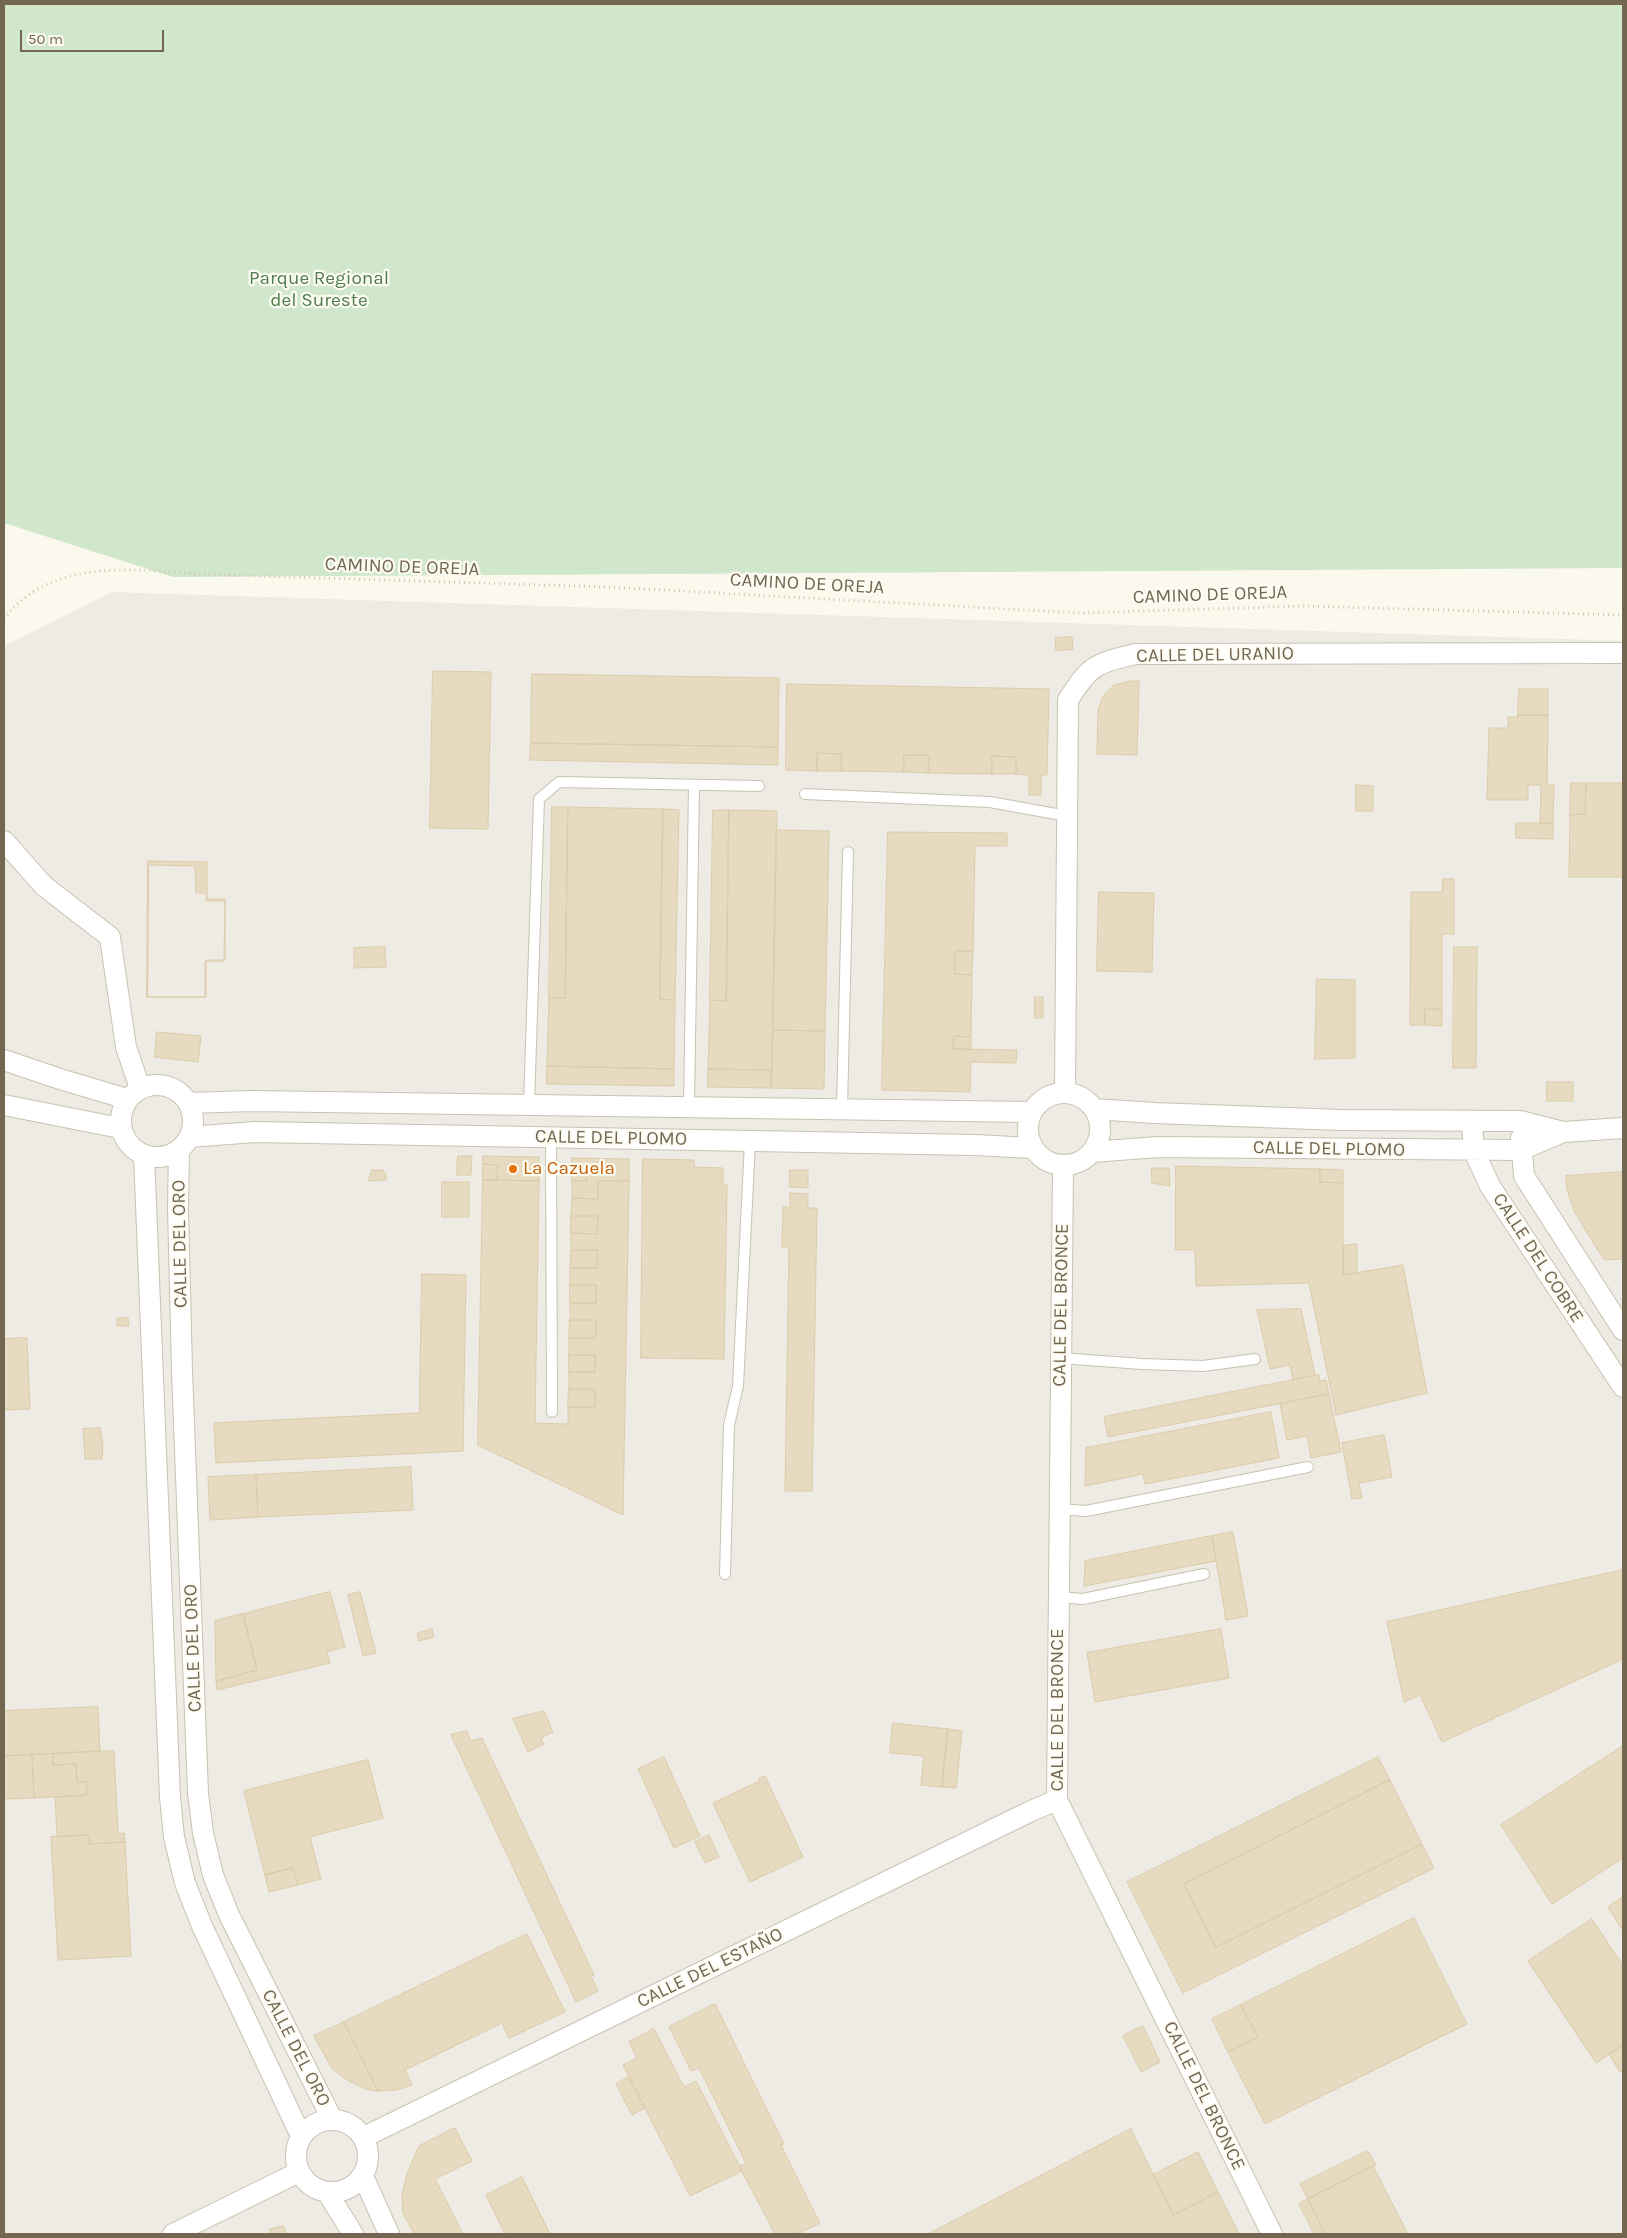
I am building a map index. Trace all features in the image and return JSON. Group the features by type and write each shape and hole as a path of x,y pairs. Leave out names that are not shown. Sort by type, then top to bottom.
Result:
{"street":[{"name":"CALLE DEL URANIO","path":"1065,1092 1068,700 1081,679 1098,664 1135,654 1623,653"},
{"path":"4,841 44,886 110,937 134,1093 120,1113 120,1128 128,1144 144,1155 168,1156 184,1143 193,1126 193,1114 189,1104 176,1090 158,1084 134,1093 60,1079 4,1060"},
{"path":"1065,1092 1077,1094 1094,1109 1100,1123 1099,1138 1092,1152 1084,1159 1063,1166 1051,1163 1040,1157 1032,1148 1028,1136 1027,1123 1031,1112 1040,1101 1051,1094 1065,1092"},
{"name":"CALLE DEL PLOMO","path":"189,1104 250,1101 1031,1112"},
{"path":"7,1107 120,1128"},
{"name":"CALLE DEL PLOMO","path":"1094,1109 1194,1115 1472,1122 1520,1121 1563,1132 1623,1128"},
{"name":"CALLE DEL COBRE","path":"1520,1121 1524,1176 1623,1330"},
{"name":"CALLE DEL COBRE","path":"1472,1122 1474,1151 1490,1186 1623,1387"},
{"name":"CALLE DEL PLOMO","path":"184,1143 255,1132 1032,1148"},
{"name":"CALLE DEL PLOMO","path":"1092,1152 1158,1147 1521,1150 1563,1132"},
{"name":"CALLE DEL ORO","path":"184,1143 178,1209 182,1371 198,1793 203,1834 213,1875 229,1915 332,2119"},
{"path":"144,1155 170,1796 174,1837 185,1883 202,1926 301,2136"},
{"name":"CALLE DEL BRONCE","path":"1063,1166 1057,1800 1272,2234"},
{"name":"CALLE DEL ESTAÑO","path":"364,2137 1057,1800"},
{"path":"332,2119 350,2124 364,2137 369,2157 363,2176 347,2189 327,2192 311,2186 299,2172 296,2154 301,2136 314,2124 332,2119"},
{"path":"173,2234 299,2172"},
{"path":"363,2176 389,2234"},
{"path":"327,2192 353,2234"}],"lane":[{"path":"529,1105 539,799 558,782 759,786"},
{"path":"689,1107 694,786"},
{"path":"805,794 990,802 1067,816"},
{"path":"842,1109 848,852"},
{"path":"551,1137 552,1412"},
{"path":"725,1574 729,1425 738,1386 750,1141"},
{"path":"1060,1358 1203,1366 1255,1359"},
{"path":"1059,1510 1086,1511 1308,1467"},
{"path":"1058,1597 1083,1599 1204,1574"}],"path":[{"name":"CAMINO DE OREJA","path":"4,619 35,590 66,576 102,571 149,570 205,575 609,587 1080,613 1304,606 1623,615"}],"shaded area":[{"path":"112,592 1623,641 1623,2234 4,2234 4,656 6,645"}],"green space":[{"name":"Parque Regional del Sureste","path":"4,4 1623,4 1623,568 173,577 4,523"}],"building":[{"path":"1072,637 1073,649 1056,651 1055,638"},
{"path":"433,671 491,672 488,829 430,828"},
{"path":"532,674 779,678 778,747 531,743"},
{"path":"1139,681 1137,755 1097,754 1098,710 1103,696 1114,685"},
{"path":"787,684 1049,689 1047,775 1041,775 1041,795 1029,795 1029,775 1016,774 1016,757 992,756 992,774 928,773 929,755 904,755 904,772 841,771 842,754 817,753 817,771 786,770"},
{"path":"1519,689 1548,689 1548,715 1518,715"},
{"path":"1518,715 1548,715 1547,785 1554,785 1553,823 1540,823 1541,785 1528,785 1528,800 1487,800 1489,728 1508,728 1508,717 1518,717"},
{"path":"531,743 778,747 778,765 530,760"},
{"path":"817,753 842,754 841,771 817,771"},
{"path":"904,755 929,755 928,773 904,772"},
{"path":"992,756 1016,757 1016,774 992,774"},
{"path":"1571,783 1586,783 1585,814 1570,815"},
{"path":"1586,783 1623,783 1623,877 1569,877 1570,815 1585,814"},
{"path":"1356,785 1373,786 1373,811 1356,811"},
{"path":"552,807 568,807 565,998 549,998"},
{"path":"568,807 663,809 660,999 675,1000 674,1069 547,1066 549,998 565,998"},
{"path":"663,809 679,810 675,1000 660,999"},
{"path":"713,810 729,810 726,1001 710,1000"},
{"path":"729,810 777,811 772,1070 708,1069 710,1000 726,1001"},
{"path":"1516,823 1553,823 1553,839 1516,838"},
{"path":"776,830 829,831 825,1031 773,1030"},
{"path":"888,832 1007,833 1007,846 975,846 973,951 955,951 955,974 972,975 971,1037 954,1036 953,1049 1017,1050 1016,1063 971,1062 970,1092 882,1090"},
{"path":"148,861 207,862 207,899 225,899 225,960 206,960 206,997 147,997"},
{"path":"149,865 195,866 196,893 206,893 206,901 225,901 224,961 205,961 205,997 148,997"},
{"path":"1443,879 1454,879 1454,934 1442,934 1442,1009 1425,1009 1425,1025 1410,1025 1411,892 1442,892"},
{"path":"1099,892 1154,893 1152,972 1097,971"},
{"path":"385,947 386,967 354,968 354,948"},
{"path":"1454,947 1477,947 1476,1068 1453,1068"},
{"path":"955,951 973,951 972,975 955,974"},
{"path":"1317,979 1355,980 1355,1058 1315,1059"},
{"path":"1035,997 1043,997 1043,1018 1035,1018"},
{"path":"1425,1009 1442,1009 1442,1026 1425,1025"},
{"path":"773,1030 825,1031 824,1089 771,1088"},
{"path":"157,1032 201,1036 198,1062 155,1057"},
{"path":"954,1036 971,1037 971,1049 953,1049"},
{"path":"547,1066 674,1069 674,1086 547,1084"},
{"path":"708,1069 772,1070 771,1088 708,1087"},
{"path":"1547,1082 1573,1082 1573,1101 1547,1101"},
{"path":"458,1156 472,1156 471,1175 457,1175"},
{"path":"483,1156 539,1157 539,1181 497,1180 498,1165 483,1164"},
{"path":"572,1158 629,1159 629,1181 598,1181 598,1199 572,1198 572,1181 587,1181 587,1166 572,1166"},
{"path":"643,1159 694,1160 694,1167 723,1168 723,1185 727,1185 724,1359 641,1358"},
{"path":"483,1164 498,1165 497,1180 483,1180"},
{"path":"572,1166 587,1166 587,1181 572,1181"},
{"path":"1176,1166 1320,1169 1320,1182 1343,1183 1343,1275 1403,1265 1427,1393 1336,1415 1309,1283 1196,1286 1195,1250 1176,1250"},
{"path":"1152,1168 1169,1168 1170,1186 1152,1183"},
{"path":"1320,1169 1343,1170 1343,1183 1320,1182"},
{"path":"372,1170 383,1170 386,1180 369,1181"},
{"path":"790,1170 808,1170 808,1188 790,1187"},
{"path":"1623,1172 1623,1259 1604,1260 1574,1211 1567,1189 1566,1176"},
{"path":"483,1180 539,1181 535,1423 568,1424 568,1407 595,1407 595,1389 569,1389 569,1372 595,1372 595,1355 569,1355 569,1338 596,1338 596,1320 570,1320 570,1303 596,1303 596,1285 570,1285 570,1268 597,1268 597,1250 571,1251 571,1233 597,1234 598,1216 571,1216 572,1198 598,1199 598,1181 629,1181 623,1515 478,1445"},
{"path":"442,1182 469,1182 469,1217 442,1217"},
{"path":"790,1193 808,1194 808,1208 817,1208 812,1491 785,1491 789,1247 782,1247 783,1207 790,1207"},
{"path":"571,1216 598,1216 597,1234 571,1233"},
{"path":"1357,1244 1357,1273 1343,1275 1343,1246"},
{"path":"597,1250 597,1268 570,1268 571,1251"},
{"path":"422,1274 466,1275 463,1451 216,1463 214,1423 419,1413"},
{"path":"570,1285 596,1285 596,1303 570,1303"},
{"path":"1301,1309 1315,1375 1293,1380 1290,1365 1270,1369 1257,1310"},
{"path":"128,1318 129,1326 117,1326 117,1319"},
{"path":"570,1320 596,1320 596,1338 569,1338"},
{"path":"27,1338 30,1409 4,1410 4,1339"},
{"path":"569,1355 595,1355 595,1372 569,1372"},
{"path":"1319,1375 1320,1381 1326,1380 1329,1394 1108,1437 1104,1417"},
{"path":"569,1389 595,1389 595,1407 568,1407"},
{"path":"1329,1394 1341,1452 1311,1458 1307,1436 1287,1440 1280,1404"},
{"path":"1271,1412 1279,1458 1145,1484 1143,1474 1085,1486 1086,1448"},
{"path":"100,1428 103,1445 102,1459 85,1459 83,1429"},
{"path":"1384,1435 1392,1477 1359,1483 1362,1498 1352,1499 1342,1443"},
{"path":"411,1467 413,1510 258,1517 256,1475"},
{"path":"256,1475 258,1517 210,1520 208,1477"},
{"path":"1233,1532 1248,1616 1226,1620 1212,1536"},
{"path":"1212,1536 1216,1561 1084,1586 1085,1561"},
{"path":"1623,1570 1623,1659 1442,1742 1420,1695 1404,1702 1387,1622"},
{"path":"330,1592 345,1647 327,1652 330,1663 217,1690 216,1681 257,1670 243,1614"},
{"path":"360,1592 376,1653 363,1656 348,1595"},
{"path":"243,1614 257,1670 216,1681 215,1621"},
{"path":"432,1629 434,1637 419,1641 417,1634"},
{"path":"1221,1629 1229,1678 1095,1702 1087,1653"},
{"path":"98,1707 100,1751 4,1756 4,1711"},
{"path":"544,1711 553,1732 541,1738 544,1744 528,1752 513,1719"},
{"path":"893,1723 948,1729 942,1787 921,1785 924,1756 890,1753"},
{"path":"948,1729 962,1731 956,1788 942,1787"},
{"path":"467,1731 471,1741 482,1738 594,1975 591,1976 598,1991 576,2002 451,1735"},
{"path":"1623,1746 1623,1858 1552,1904 1501,1825"},
{"path":"114,1751 118,1834 124,1833 125,1842 89,1844 89,1835 57,1837 55,1797 87,1795 86,1782 77,1782 76,1764 53,1765 53,1754"},
{"path":"53,1754 53,1765 76,1764 77,1782 86,1782 87,1795 34,1798 32,1755"},
{"path":"32,1755 34,1798 4,1799 4,1756"},
{"path":"664,1757 700,1836 674,1848 638,1769"},
{"path":"1378,1757 1390,1780 1184,1884 1216,1947 1422,1844 1434,1868 1183,1993 1127,1882"},
{"path":"368,1760 383,1818 310,1837 321,1879 298,1885 293,1868 265,1875 244,1791"},
{"path":"765,1776 803,1857 750,1882 713,1803 760,1781 759,1779"},
{"path":"1390,1780 1422,1844 1216,1947 1184,1884"},
{"path":"89,1835 89,1844 125,1842 131,1956 58,1960 51,1837"},
{"path":"709,1835 719,1857 705,1863 695,1842"},
{"path":"293,1868 298,1885 269,1892 265,1875"},
{"path":"1623,1897 1623,1931 1608,1907"},
{"path":"1414,1918 1467,2024 1265,2124 1228,2052 1258,2037 1241,2005"},
{"path":"1592,1919 1623,1966 1623,2045 1596,2063 1528,1961"},
{"path":"527,1934 565,2012 509,2038 502,2023 405,2070 412,2085 396,2090 378,2091 344,2022"},
{"path":"715,2004 784,2144 781,2145 820,2223 797,2234 775,2234 739,2166 746,2163 699,2068 691,2071 669,2027"},
{"path":"1241,2005 1258,2037 1228,2052 1212,2019"},
{"path":"344,2022 378,2091 365,2089 345,2079 331,2067 314,2036"},
{"path":"1143,2026 1160,2062 1141,2072 1123,2036"},
{"path":"654,2029 684,2087 696,2081 742,2171 690,2196 623,2065 637,2058 629,2042"},
{"path":"1623,2045 1623,2070 1620,2072 1609,2054"},
{"path":"629,2077 645,2108 632,2115 616,2084"},
{"path":"455,2128 472,2161 435,2179 463,2234 414,2234 403,2213 402,2195 407,2173 419,2146"},
{"path":"1131,2129 1173,2215 1218,2192 1239,2234 928,2234"},
{"path":"1368,2151 1376,2165 1308,2199 1300,2184"},
{"path":"1198,2152 1218,2192 1173,2215 1153,2175"},
{"path":"1373,2166 1408,2234 1325,2234 1308,2199"},
{"path":"522,2177 550,2234 505,2234 486,2195"},
{"path":"1308,2199 1325,2234 1314,2234 1299,2204"},
{"path":"284,2226 286,2234 271,2234 270,2229"}],"place":[{"name":"La Cazuela","path":"513,1169"}]}
